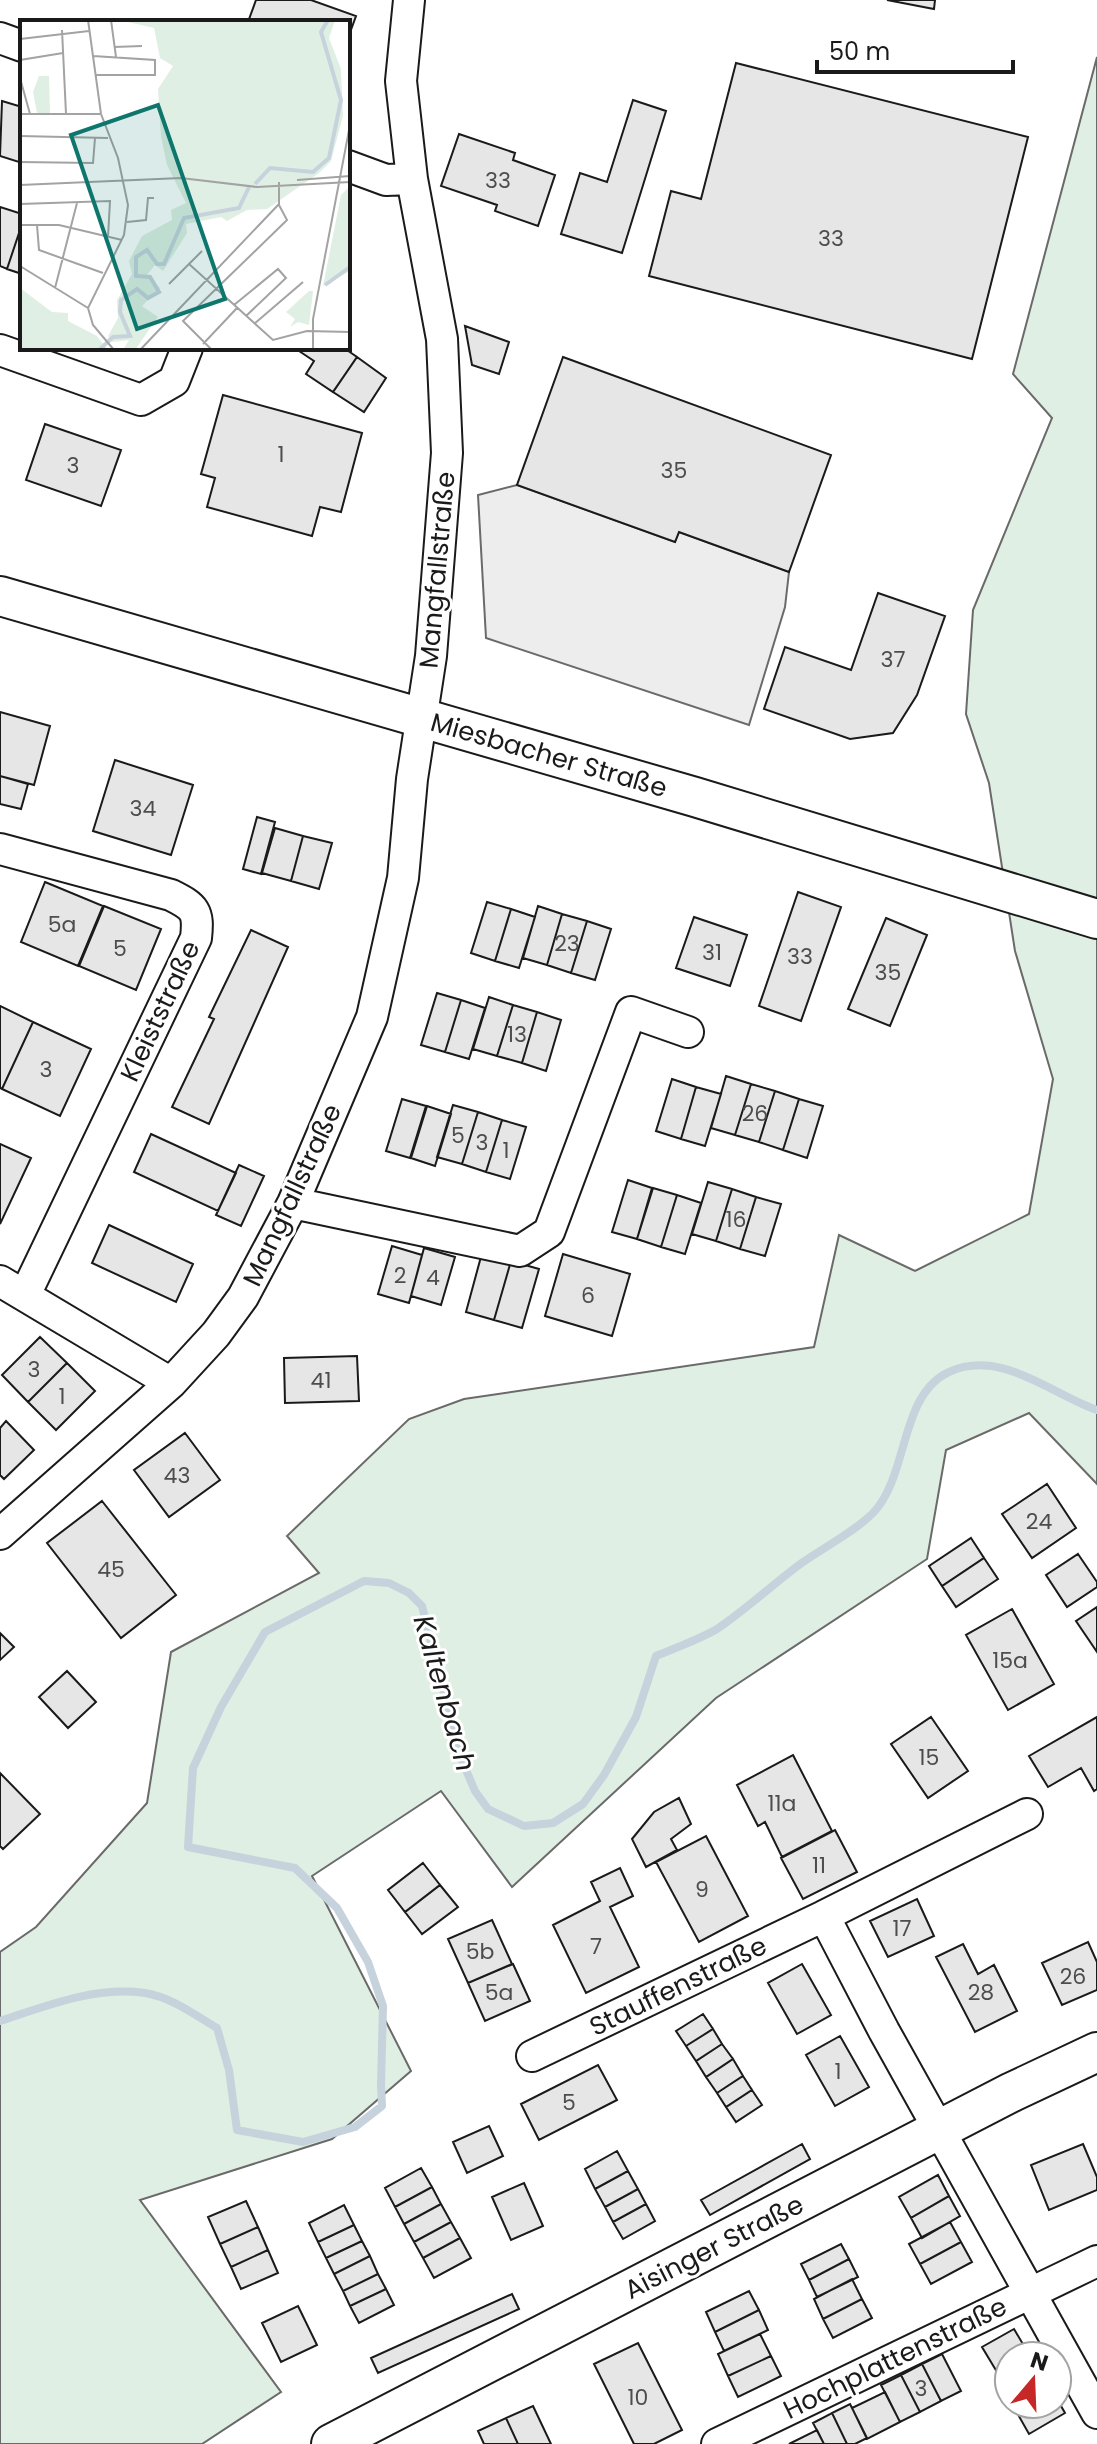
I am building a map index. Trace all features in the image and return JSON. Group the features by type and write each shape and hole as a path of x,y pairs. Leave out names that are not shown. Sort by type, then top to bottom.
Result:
{"main road":[{"name":"Miesbacher Straße","path":"0,596 695,797 1097,919"},
{"name":"Aisinger Straße","path":"331,2444 1012,2092 1097,2052"}],"street":[{"name":"Mangfallstraße","path":"0,1534 171,1383 216,1334 243,1297 293,1203 372,1017 403,878 412,779 440,560 447,453 442,339 412,179 401,81 409,0"},
{"path":"0,38 20,45"},
{"path":"350,167 386,180 412,179"},
{"path":"0,350 141,400 174,381 186,350"},
{"name":"Kleiststraße","path":"0,849 171,895 189,904 196,914 197,924 196,938 12,1288"},
{"path":"293,1203 520,1251 549,1232 631,1012 688,1032"},
{"path":"12,1288 171,1383"},
{"name":"Stauffenstraße","path":"532,2056 824,1916 1027,1814"},
{"path":"824,1916 884,2031 1097,2413"},
{"name":"Hochplattenstraße","path":"717,2444 1097,2261"}],"green space":[{"path":"1097,57 1097,1484 1029,1413 946,1450 927,1559 716,1698 512,1887 441,1791 312,1876 411,2071 332,2139 140,2200 281,2392 202,2444 0,2444 0,1952 36,1927 147,1803 171,1652 319,1573 287,1536 409,1419 464,1399 814,1347 839,1235 915,1271 1029,1214 1053,1079 1015,951 989,783 966,714 973,610 1052,418 1013,374"}],"shaded area":[{"path":"517,485 675,542 679,532 789,572 785,607 749,725 486,638 478,495"}],"building":[{"path":"256,0 311,0 356,16 350,32 350,20 249,20"},
{"path":"887,0 935,0 934,9"},
{"path":"736,63 1028,137 972,359 649,276 671,191 701,199"},
{"path":"633,100 666,111 622,253 561,234 580,173 607,182"},
{"path":"2,101 20,106 20,162 0,156"},
{"path":"459,134 515,153 513,160 555,175 538,226 495,211 497,205 441,186"},
{"path":"0,207 20,213 20,230 7,269 0,266"},
{"path":"20,230 20,273 7,269"},
{"path":"465,326 509,342 499,374 472,365"},
{"path":"298,350 347,350 357,357 333,392 306,374 314,361"},
{"path":"357,357 386,378 364,412 333,392"},
{"path":"563,357 831,455 789,572 679,532 675,542 517,485"},
{"path":"223,395 362,433 341,512 320,507 312,536 207,507 215,478 201,474"},
{"path":"45,424 121,450 101,506 26,480"},
{"path":"878,593 945,616 917,695 893,733 850,739 764,709 785,647 851,670"},
{"path":"0,712 50,726 34,785 0,776"},
{"path":"115,760 193,785 171,855 93,831"},
{"path":"0,776 28,784 21,809 0,804"},
{"path":"257,817 275,822 261,874 243,869"},
{"path":"275,828 303,836 291,881 262,873"},
{"path":"303,836 332,843 319,889 291,881"},
{"path":"45,882 103,906 78,966 21,942"},
{"path":"798,892 841,907 801,1021 759,1006"},
{"path":"487,902 511,909 495,961 471,953"},
{"path":"104,906 161,929 136,990 79,966"},
{"path":"538,906 562,914 547,965 523,958"},
{"path":"511,909 535,917 519,968 495,961"},
{"path":"562,914 587,921 571,973 547,965"},
{"path":"694,917 747,935 730,986 676,968"},
{"path":"886,918 927,935 890,1026 848,1009"},
{"path":"587,921 611,929 595,980 571,973"},
{"path":"251,930 288,947 209,1124 172,1107 214,1019 209,1017"},
{"path":"437,993 461,1000 445,1052 421,1045"},
{"path":"489,997 513,1005 497,1056 473,1049"},
{"path":"461,1000 485,1008 469,1059 445,1052"},
{"path":"513,1005 537,1012 522,1063 497,1056"},
{"path":"0,1006 33,1022 2,1089 0,1088"},
{"path":"537,1012 561,1020 546,1071 522,1063"},
{"path":"33,1022 91,1049 60,1116 2,1089"},
{"path":"726,1076 751,1084 735,1135 711,1128"},
{"path":"672,1079 696,1087 681,1139 656,1131"},
{"path":"751,1084 775,1091 759,1142 735,1135"},
{"path":"696,1087 721,1094 705,1146 681,1139"},
{"path":"775,1091 799,1099 783,1150 759,1142"},
{"path":"402,1099 426,1106 410,1158 386,1151"},
{"path":"799,1099 823,1106 807,1158 783,1150"},
{"path":"453,1105 478,1112 462,1164 437,1157"},
{"path":"427,1106 451,1114 435,1166 411,1158"},
{"path":"478,1112 502,1120 486,1172 462,1164"},
{"path":"502,1120 526,1127 510,1179 486,1172"},
{"path":"151,1134 236,1173 218,1211 134,1172"},
{"path":"0,1144 31,1158 0,1224"},
{"path":"239,1165 264,1176 241,1226 216,1215"},
{"path":"628,1180 652,1188 637,1239 612,1232"},
{"path":"708,1182 732,1189 716,1241 692,1234"},
{"path":"653,1188 677,1195 661,1247 637,1239"},
{"path":"732,1189 756,1197 740,1249 716,1241"},
{"path":"677,1195 701,1203 685,1254 661,1247"},
{"path":"756,1197 781,1204 765,1256 740,1249"},
{"path":"109,1225 193,1264 176,1302 92,1263"},
{"path":"392,1246 422,1255 409,1303 378,1294"},
{"path":"424,1248 455,1257 441,1305 411,1296"},
{"path":"482,1253 511,1261 494,1320 466,1312"},
{"path":"563,1254 630,1274 612,1336 545,1316"},
{"path":"511,1261 539,1269 522,1328 494,1320"},
{"path":"40,1337 67,1363 28,1402 2,1375"},
{"path":"357,1356 359,1401 285,1403 284,1358"},
{"path":"67,1363 95,1391 56,1430 28,1402"},
{"path":"6,1421 34,1450 4,1479 0,1475 0,1428"},
{"path":"185,1433 220,1480 169,1517 134,1470"},
{"path":"1047,1484 1076,1528 1032,1558 1002,1514"},
{"path":"102,1501 176,1595 121,1638 47,1543"},
{"path":"971,1538 984,1558 942,1586 929,1566"},
{"path":"1078,1554 1097,1582 1097,1587 1067,1607 1046,1575"},
{"path":"984,1558 998,1579 956,1607 942,1586"},
{"path":"1097,1607 1097,1652 1076,1621"},
{"path":"1012,1609 1054,1684 1008,1710 966,1635"},
{"path":"0,1633 14,1647 0,1660"},
{"path":"67,1671 96,1702 68,1728 39,1697"},
{"path":"931,1717 968,1771 928,1798 891,1744"},
{"path":"1097,1717 1097,1789 1094,1791 1081,1768 1048,1787 1029,1756"},
{"path":"793,1755 832,1831 782,1857 765,1822 758,1826 737,1785"},
{"path":"0,1773 40,1814 3,1849 0,1846"},
{"path":"679,1798 691,1824 671,1839 677,1850 646,1867 632,1839 654,1812"},
{"path":"835,1830 857,1872 803,1899 781,1858"},
{"path":"706,1836 748,1916 699,1942 656,1862"},
{"path":"423,1863 440,1885 405,1912 388,1890"},
{"path":"620,1868 633,1896 610,1907 639,1967 586,1993 553,1925 600,1901 591,1882"},
{"path":"440,1885 458,1907 422,1934 405,1912"},
{"path":"917,1899 934,1936 888,1957 870,1921"},
{"path":"492,1920 512,1964 468,1983 448,1939"},
{"path":"1088,1942 1097,1962 1097,1990 1062,2005 1042,1963"},
{"path":"963,1944 978,1974 994,1965 1017,2011 975,2032 936,1957"},
{"path":"513,1964 530,2001 485,2021 468,1983"},
{"path":"802,1964 831,2015 797,2034 768,1983"},
{"path":"703,2014 713,2029 686,2046 676,2031"},
{"path":"713,2029 722,2044 696,2061 686,2046"},
{"path":"840,2036 869,2087 835,2106 806,2055"},
{"path":"722,2044 733,2059 706,2077 696,2061"},
{"path":"733,2059 743,2076 717,2093 706,2077"},
{"path":"598,2065 617,2100 539,2140 521,2104"},
{"path":"743,2076 752,2090 726,2107 717,2093"},
{"path":"752,2090 762,2105 736,2122 726,2107"},
{"path":"489,2126 503,2156 467,2173 453,2142"},
{"path":"802,2144 810,2159 710,2215 701,2200"},
{"path":"1083,2144 1097,2177 1097,2190 1049,2210 1031,2165"},
{"path":"617,2151 628,2171 595,2189 585,2169"},
{"path":"421,2168 432,2187 395,2207 385,2188"},
{"path":"628,2171 638,2189 605,2207 595,2189"},
{"path":"938,2175 949,2196 911,2218 899,2197"},
{"path":"524,2183 543,2226 511,2240 492,2197"},
{"path":"432,2187 441,2204 404,2224 395,2207"},
{"path":"638,2189 646,2204 613,2222 605,2207"},
{"path":"949,2196 960,2216 922,2238 911,2218"},
{"path":"246,2201 258,2227 220,2244 208,2217"},
{"path":"441,2204 451,2222 414,2242 404,2224"},
{"path":"646,2204 655,2221 623,2239 613,2222"},
{"path":"344,2205 354,2225 318,2242 309,2223"},
{"path":"451,2222 460,2238 423,2258 414,2242"},
{"path":"950,2222 961,2242 920,2264 909,2244"},
{"path":"354,2225 362,2241 326,2258 318,2242"},
{"path":"258,2227 268,2250 231,2267 220,2244"},
{"path":"460,2238 471,2258 434,2278 423,2258"},
{"path":"362,2241 370,2256 334,2274 326,2258"},
{"path":"961,2242 972,2262 931,2284 920,2264"},
{"path":"841,2244 849,2259 809,2280 801,2264"},
{"path":"268,2250 278,2273 241,2289 231,2267"},
{"path":"370,2256 378,2274 343,2291 334,2274"},
{"path":"849,2259 858,2277 817,2297 809,2280"},
{"path":"378,2274 386,2289 350,2306 343,2291"},
{"path":"852,2279 862,2299 823,2319 814,2299"},
{"path":"386,2289 394,2305 359,2323 350,2306"},
{"path":"749,2291 759,2310 715,2332 706,2312"},
{"path":"512,2294 519,2309 378,2373 371,2358"},
{"path":"862,2299 872,2318 833,2338 823,2319"},
{"path":"298,2306 317,2345 281,2362 262,2323"},
{"path":"759,2310 768,2330 724,2351 715,2332"},
{"path":"1014,2329 1021,2340 994,2340"},
{"path":"760,2334 771,2356 728,2376 718,2354"},
{"path":"993,2341 993,2365 982,2347"},
{"path":"638,2343 682,2430 654,2444 634,2444 594,2364"},
{"path":"942,2354 961,2391 941,2401 922,2364"},
{"path":"771,2356 781,2376 738,2397 728,2376"},
{"path":"922,2364 941,2401 920,2412 901,2375"},
{"path":"901,2375 920,2412 900,2422 881,2385"},
{"path":"885,2392 900,2422 867,2439 852,2408"},
{"path":"850,2404 867,2438 855,2444 847,2444 832,2413"},
{"path":"533,2406 551,2444 518,2444 506,2418"},
{"path":"832,2413 847,2444 824,2444 813,2423"},
{"path":"506,2418 518,2444 484,2444 478,2431"},
{"path":"1021,2420 1053,2420 1029,2434"},
{"path":"817,2430 824,2444 789,2444"}],"waterway":[{"name":"Kaltenbach","path":"0,2021 89,1995 108,1992 155,1995 217,2028 229,2070 237,2130 303,2142 355,2127 382,2106 383,2006 368,1962 337,1908 295,1868 188,1847 193,1768 221,1707 265,1632 364,1581 389,1583 409,1593 422,1606 460,1756 475,1791 488,1809 524,1826 553,1823 583,1804 604,1775 636,1717 656,1656 717,1629 803,1562 849,1533 873,1513 893,1479 912,1417 933,1383 949,1372 968,1366 1006,1369 1097,1410"}]}
